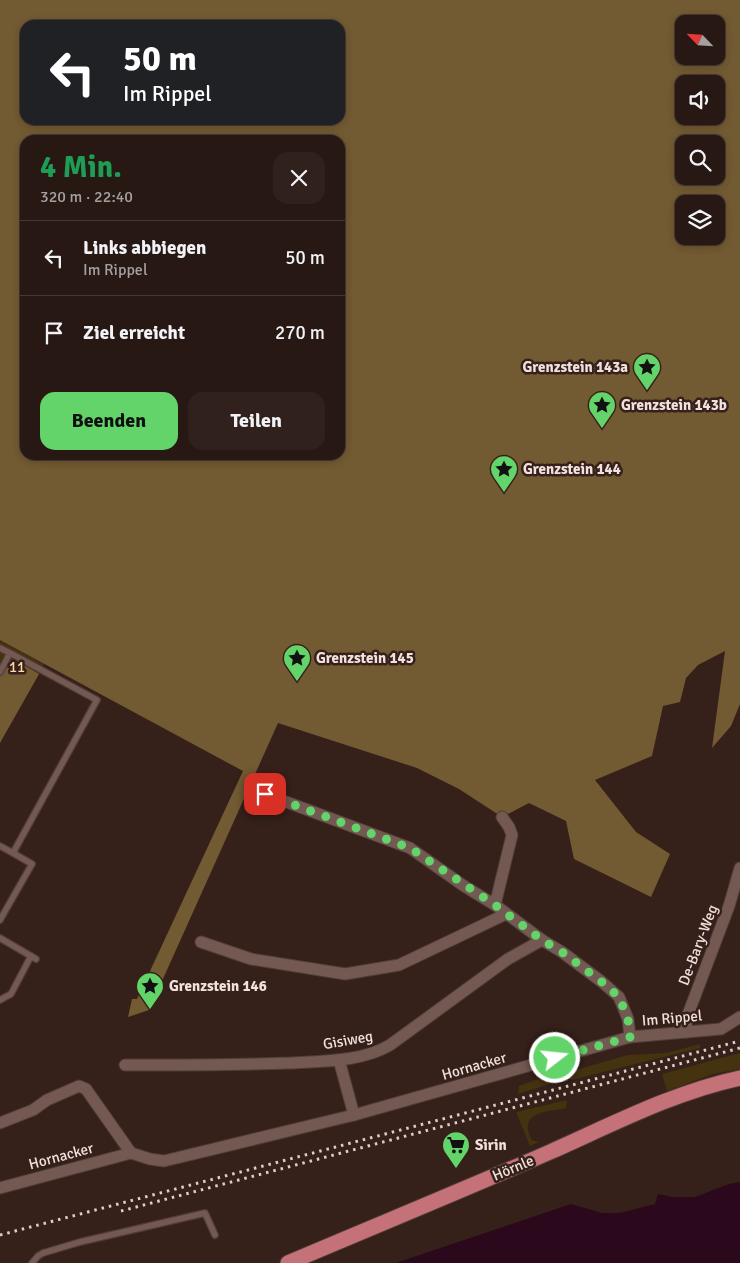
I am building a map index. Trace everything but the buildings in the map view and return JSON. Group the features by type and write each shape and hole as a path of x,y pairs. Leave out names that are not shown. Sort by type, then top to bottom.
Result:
{"main road":[{"name":"Hörnle","path":"288,1263 550,1152 596,1130 685,1094 740,1078"}],"street":[{"name":"Im Rippel","path":"265,794 410,848 562,952 619,997 628,1019 630,1037 721,1028 740,1017"},
{"path":"495,905 512,835 510,827 502,817"},
{"name":"De-Bary-Weg","path":"686,1032 687,1017 729,906 740,868"},
{"path":"201,942 252,959 345,974 399,965 506,914"},
{"name":"Gisiweg","path":"125,1065 238,1065 339,1060 383,1049 508,959 542,940"},
{"name":"Hornacker","path":"0,1188 131,1153 157,1161 172,1160 354,1115 630,1037"},
{"path":"339,1060 354,1115"},
{"path":"0,1123 33,1110 47,1100 79,1086 86,1089 131,1153"}],"lane":[{"path":"0,648 97,700 13,853"},
{"path":"0,672 10,653"},
{"path":"0,846 32,864 0,920"},
{"path":"0,938 34,957 11,994 0,1000"},
{"path":"32,1263 43,1253 80,1242 205,1213 215,1235"}],"green space":[{"path":"0,0 740,0 740,704 731,726 712,748 725,651 698,665 686,678 680,702 663,706 652,756 595,780 636,832 670,854 651,897 574,859 566,821 529,803 502,817 459,789 417,768 278,723 149,1010 128,1017 132,999 137,999 243,771 0,640"},
{"name":"11","path":"0,640 44,664 0,742"},
{"name":"11","path":"0,664 10,669 22,664 39,674 0,743"},
{"path":"700,1044 700,1048 571,1080 572,1071 628,1055 666,1053"},
{"path":"740,1053 740,1069 713,1074 667,1091 662,1074"},
{"path":"560,1071 562,1080 518,1094 519,1086"},
{"path":"567,1100 566,1108 542,1112 531,1119 528,1124 528,1131 532,1140 539,1142 530,1146 516,1112"}],"shaded area":[{"path":"740,1182 740,1263 396,1263 571,1204 602,1213 620,1213 655,1204 658,1194 672,1197 695,1197 729,1184"}],"railway":[{"path":"0,1235 740,1041"},
{"path":"121,1211 740,1048"}],"place":[{"name":"Grenzstein 143a","path":"647,391"},
{"name":"Grenzstein 143b","path":"602,429"},
{"name":"Grenzstein 144","path":"504,493"},
{"name":"Grenzstein 145","path":"297,682"},
{"name":"Grenzstein 146","path":"150,1010"},
{"name":"Sirin","path":"456,1169"}],"route":[{"path":"265,794 410,848 562,952 619,997 628,1019 630,1037 555,1058"}]}
